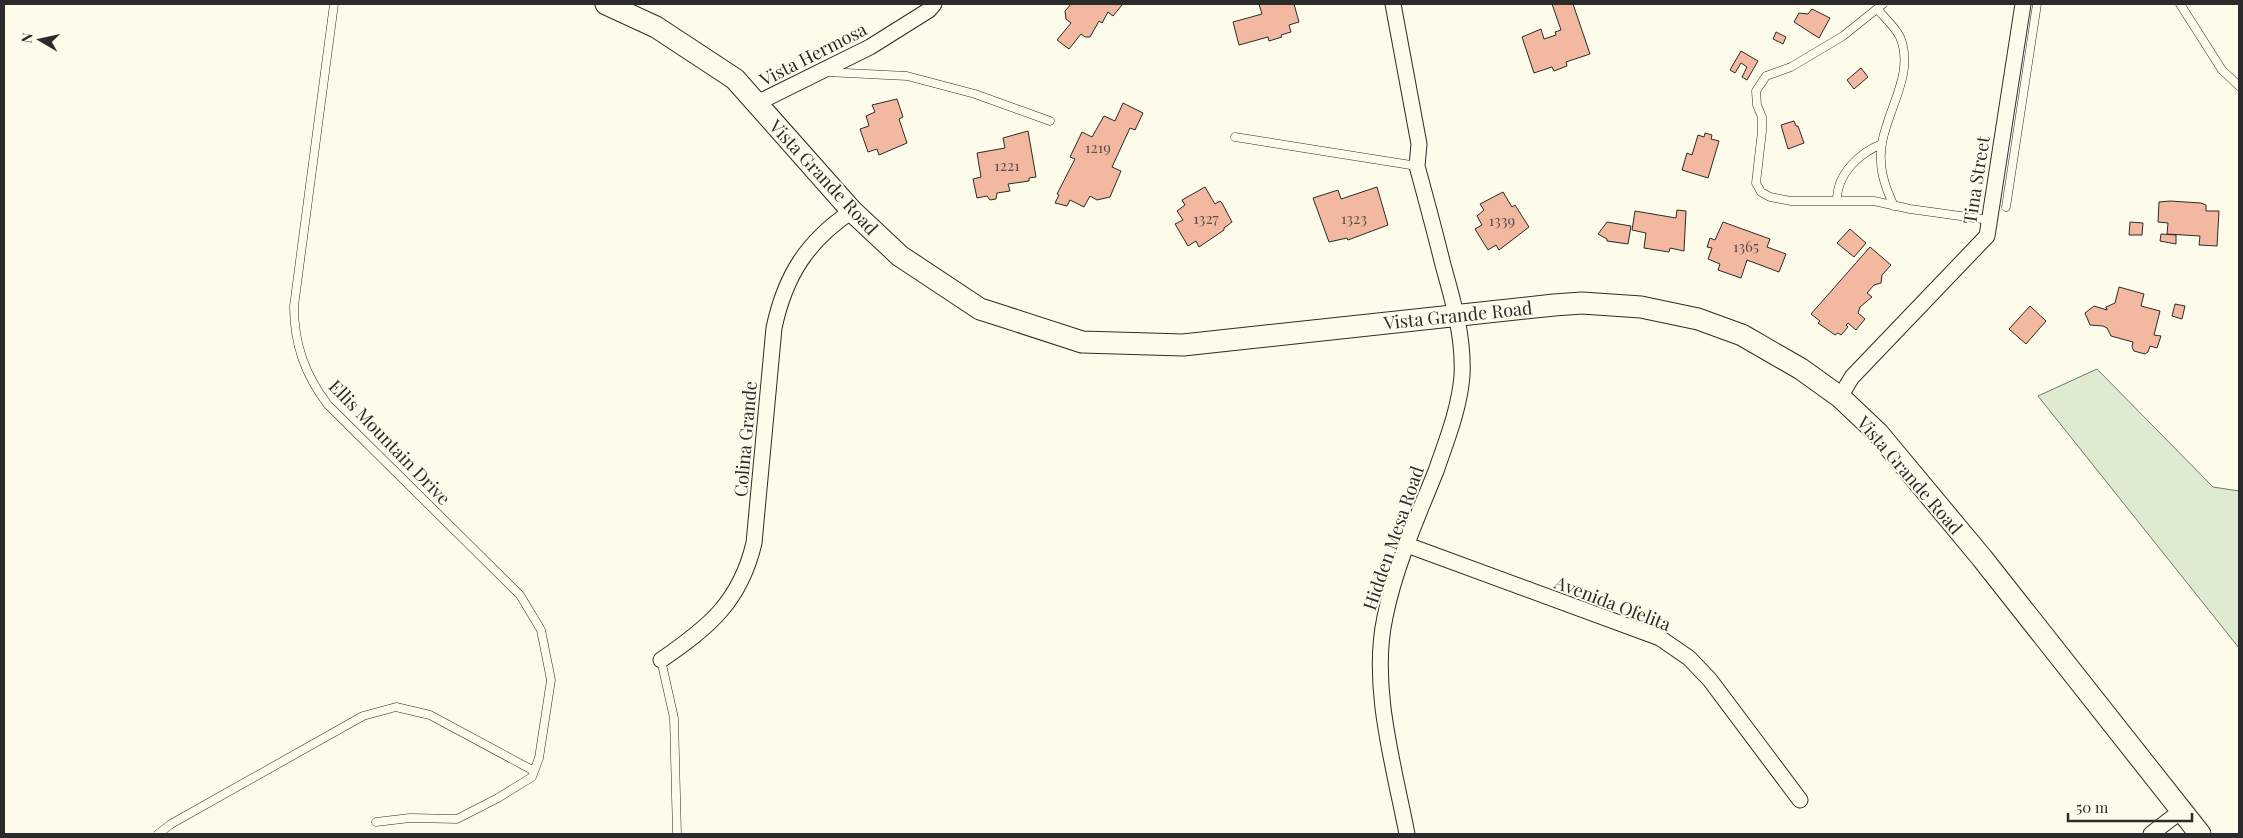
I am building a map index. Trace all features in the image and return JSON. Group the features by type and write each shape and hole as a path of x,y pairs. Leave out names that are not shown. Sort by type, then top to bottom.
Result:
{"street":[{"name":"Vista Grande Road","path":"606,4 656,27 735,79 852,211 900,256 980,310 1082,342 1183,345 1457,315 1582,304 1641,306 1698,319 1742,336 1802,369 1840,397 1878,433 1982,558 2200,834"},
{"name":"Vista Hermosa","path":"757,104 875,44 929,10 934,4"},
{"name":"Hidden Mesa Road","path":"1393,4 1419,144 1417,166 1457,315 1462,355 1454,422 1407,545 1385,618 1380,670 1383,705 1407,834"},
{"name":"Tina Street","path":"1840,397 1852,377 1987,236 2023,4"},
{"name":"Colina Grande","path":"661,660 709,625 731,599 746,572 754,543 774,328 778,309 790,278 804,255 825,230 852,211"},
{"name":"Avenida Ofelita","path":"1407,545 1660,638 1677,649 1710,680 1800,800"},
{"path":"2151,834 2181,811"}],"lane":[{"name":"Ellis Mountain Drive","path":"334,4 294,306 298,348 310,378 328,405 520,595 540,630 551,680 539,758 533,774"},
{"path":"2006,207 2037,4"},
{"path":"2180,4 2222,70 2239,86"},
{"path":"1894,206 1883,183 1880,166 1882,144 1902,82 1904,51 1899,35 1881,7 1843,36 1791,67 1766,76 1756,92 1757,105 1762,118 1756,184 1761,192 1770,197 1791,201 1874,201 1894,206 1989,220"},
{"path":"821,72 907,76 975,94 1050,121"},
{"path":"1235,137 1417,166"},
{"path":"1837,200 1837,190 1844,174 1866,150 1882,144"},
{"path":"661,660 674,718 677,834"},
{"path":"158,834 180,819 363,716 396,707 430,715 533,774 498,798 457,819 410,818 376,822"}],"green space":[{"path":"2097,369 2213,487 2239,491 2239,648 2038,396"}],"building":[{"path":"1071,4 1122,5 1113,16 1108,12 1102,23 1099,21 1090,37 1085,37 1081,34 1069,49 1057,40 1071,23 1066,19 1065,11"},
{"path":"1259,4 1294,4 1299,22 1289,25 1291,32 1281,35 1282,37 1269,41 1268,37 1239,45 1233,22 1262,14"},
{"path":"1552,4 1573,4 1590,54 1566,62 1567,66 1554,71 1552,67 1534,73 1522,37 1541,29 1544,39 1556,35 1555,32 1561,30"},
{"path":"1812,9 1830,18 1819,38 1794,22 1799,13 1808,14"},
{"path":"1776,32 1786,37 1783,44 1773,39"},
{"path":"1741,51 1758,61 1747,80 1742,77 1747,67 1741,63 1735,73 1730,70"},
{"path":"1861,68 1868,77 1854,89 1847,80"},
{"path":"897,99 903,117 899,119 907,143 879,155 877,149 868,152 860,129 869,126 866,116 875,112 872,105"},
{"path":"1123,103 1143,113 1135,130 1130,128 1112,167 1121,171 1110,197 1097,200 1090,196 1084,207 1070,200 1067,206 1055,203 1059,195 1057,194 1075,159 1070,157 1082,132 1092,137 1104,116 1115,121"},
{"path":"1794,121 1796,126 1798,126 1804,143 1788,149 1781,125"},
{"path":"1028,131 1036,177 1029,178 1029,181 1008,184 1010,191 997,193 996,199 990,200 987,196 977,198 973,179 981,177 977,153 1005,148 1003,138"},
{"path":"1705,133 1712,135 1711,139 1719,141 1708,178 1682,170 1687,153 1692,155 1698,135 1704,137"},
{"path":"1205,187 1215,204 1220,201 1222,203 1232,222 1224,230 1199,247 1196,241 1188,246 1175,224 1183,220 1177,211 1185,205 1182,200"},
{"path":"1377,187 1388,225 1348,240 1347,238 1329,242 1313,198 1338,190 1341,199"},
{"path":"1503,192 1512,207 1515,205 1529,227 1499,250 1496,245 1488,250 1475,229 1482,225 1477,216 1484,210 1480,204"},
{"path":"2159,202 2201,203 2206,205 2206,211 2219,211 2217,246 2199,245 2200,236 2167,234 2168,223 2158,222"},
{"path":"1677,210 1686,211 1684,251 1670,248 1669,252 1644,248 1646,233 1632,230 1635,211 1676,218"},
{"path":"1607,222 1631,226 1628,244 1607,241 1607,239 1598,234"},
{"path":"1723,222 1770,239 1767,247 1786,254 1779,272 1747,260 1741,278 1718,270 1720,264 1708,259 1712,248 1707,247 1710,238 1715,240"},
{"path":"2130,222 2143,223 2142,235 2129,235"},
{"path":"1850,229 1866,243 1854,257 1837,243"},
{"path":"2161,234 2176,235 2176,244 2160,241"},
{"path":"1870,247 1891,265 1882,275 1881,283 1874,285 1867,293 1872,297 1860,307 1858,313 1865,319 1856,330 1848,323 1846,325 1848,327 1841,335 1838,333 1835,335 1818,323 1820,321 1811,314"},
{"path":"2119,287 2144,294 2141,306 2160,311 2154,335 2161,336 2157,348 2150,346 2145,354 2134,351 2132,347 2133,342 2111,336 2107,328 2090,325 2085,313 2094,306 2107,310 2106,307 2115,303"},
{"path":"2175,304 2185,306 2182,319 2172,316"},
{"path":"2030,306 2046,321 2026,344 2009,329"}]}
